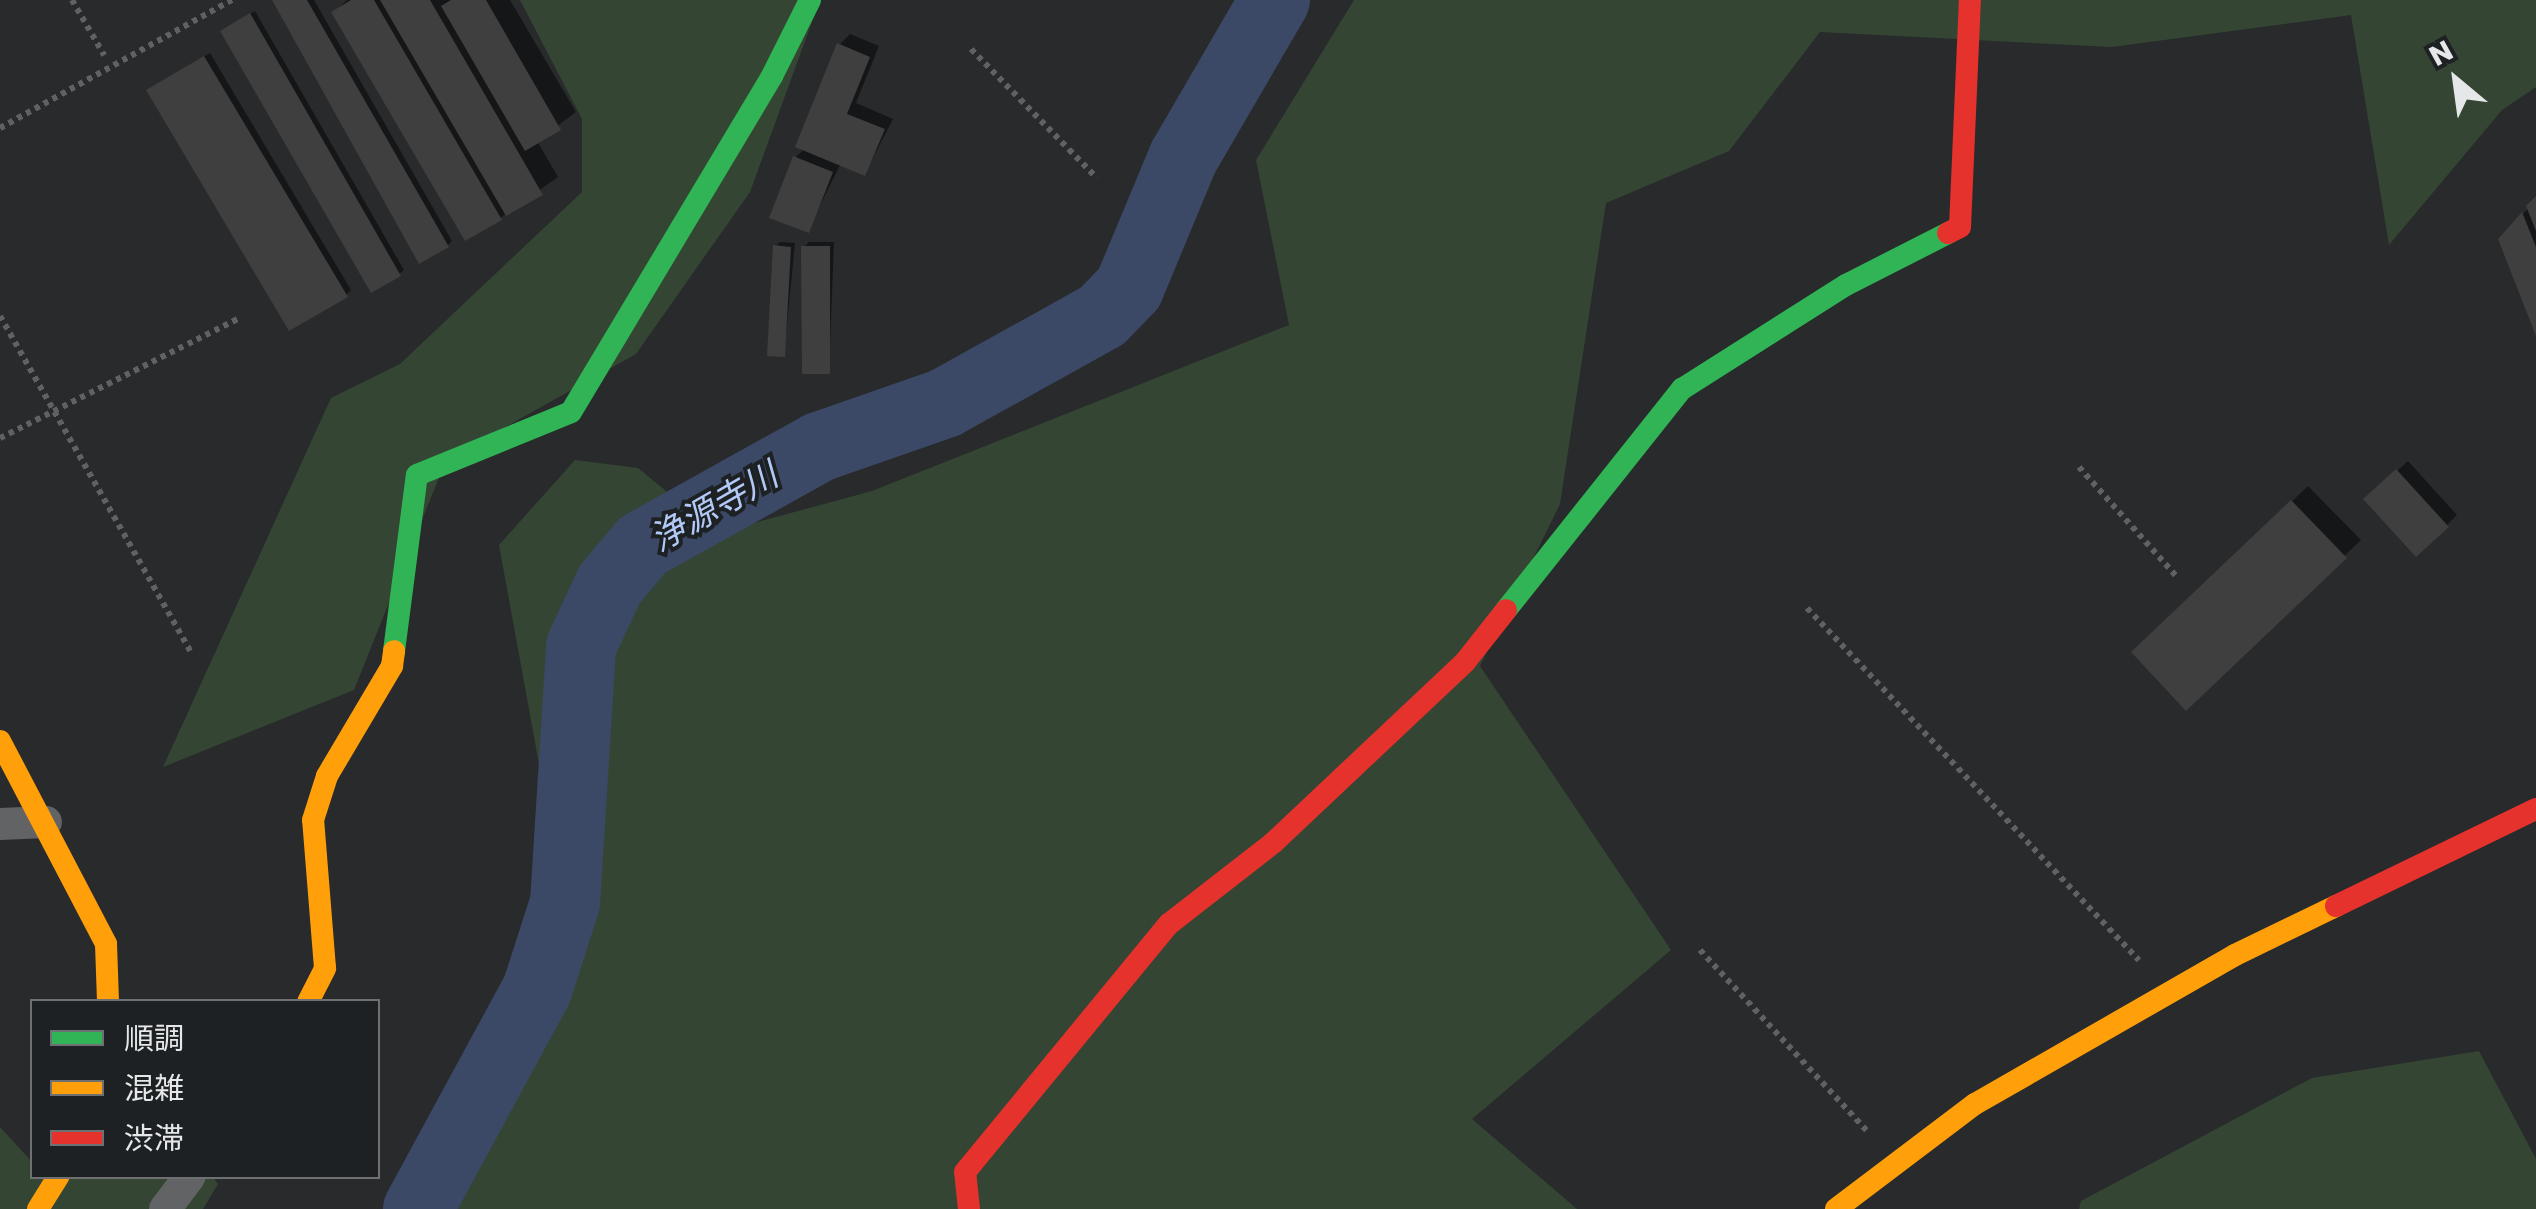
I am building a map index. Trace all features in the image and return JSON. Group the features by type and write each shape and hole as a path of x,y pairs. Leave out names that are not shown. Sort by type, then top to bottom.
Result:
{"street":[{"path":"310,999 325,968 313,820 327,776 392,666 417,475 572,412 772,76 810,0"},
{"path":"969,1209 964,1172 1169,924 1274,843 1465,662 1682,389 1846,285 1960,227 1970,0"},
{"path":"0,741 46,822 106,944 108,999"},
{"path":"1836,1209 1992,1094 2235,956 2536,808"},
{"path":"0,824 46,822"},
{"path":"38,1209 57,1179"},
{"path":"166,1209 188,1179"}],"path":[{"path":"72,0 104,55"},
{"path":"0,128 232,0"},
{"path":"971,49 1097,178"},
{"path":"0,316 191,652"},
{"path":"0,438 240,318"},
{"path":"2079,467 2176,576"},
{"path":"1807,608 2141,962"},
{"path":"1700,950 1867,1132"}],"green space":[{"path":"520,0 820,0 750,192 636,354 446,460 354,690 163,767 331,398 400,364 582,192 582,119"},
{"path":"1354,0 2536,0 2536,87 2502,110 2389,245 2351,15 2112,47 1820,32 1729,151 1606,203 1560,504 1480,666 1671,950 1472,1119 1577,1209 400,1209 493,1141 562,890 499,545 575,460 638,468 717,533 872,491 1289,325 1256,160"},
{"path":"2479,1051 2536,1159 2536,1209 2079,1209 2081,1201 2312,1078"},
{"path":"0,1127 30,1160 30,1179 214,1179 218,1184 203,1209 0,1209"}],"building":[{"path":"272,0 307,0 449,247 419,264"},
{"path":"351,0 374,0 502,220 465,241 331,12"},
{"path":"380,0 430,0 543,195 506,216"},
{"path":"451,0 486,0 561,130 525,151 441,6"},
{"path":"250,13 401,276 371,293 220,31"},
{"path":"837,43 870,57 847,114 885,129 865,176 795,147"},
{"path":"204,56 348,297 289,331 146,90"},
{"path":"793,156 833,172 809,233 769,218"},
{"path":"2536,196 2536,231 2526,206"},
{"path":"2522,212 2536,247 2536,336 2498,239"},
{"path":"773,245 791,247 785,357 767,356"},
{"path":"801,246 830,246 830,374 802,374"},
{"path":"2396,469 2449,527 2416,557 2363,499"},
{"path":"2291,500 2347,558 2186,711 2131,652"}],"waterway":[{"name":"浄源寺川","path":"418,1209 537,990 565,903 581,646 610,584 643,545 819,447 945,403 1102,316 1129,288 1183,158 1275,0"}],"traffic: fast":[{"path":"394,651 417,475 571,412 772,76 810,0"},
{"path":"1506,610 1682,389 1846,285 1948,233"}],"traffic: slow":[{"path":"310,999 325,968 313,820 327,776 392,666 394,651"},
{"path":"0,741 106,944 108,999"},
{"path":"1836,1209 1975,1104 2235,955 2336,906"},
{"path":"38,1209 57,1179"}],"traffic: jam":[{"path":"1948,233 1960,227 1970,0"},
{"path":"969,1209 965,1172 1169,924 1273,843 1465,662 1506,610"},
{"path":"2336,906 2536,809"}]}
